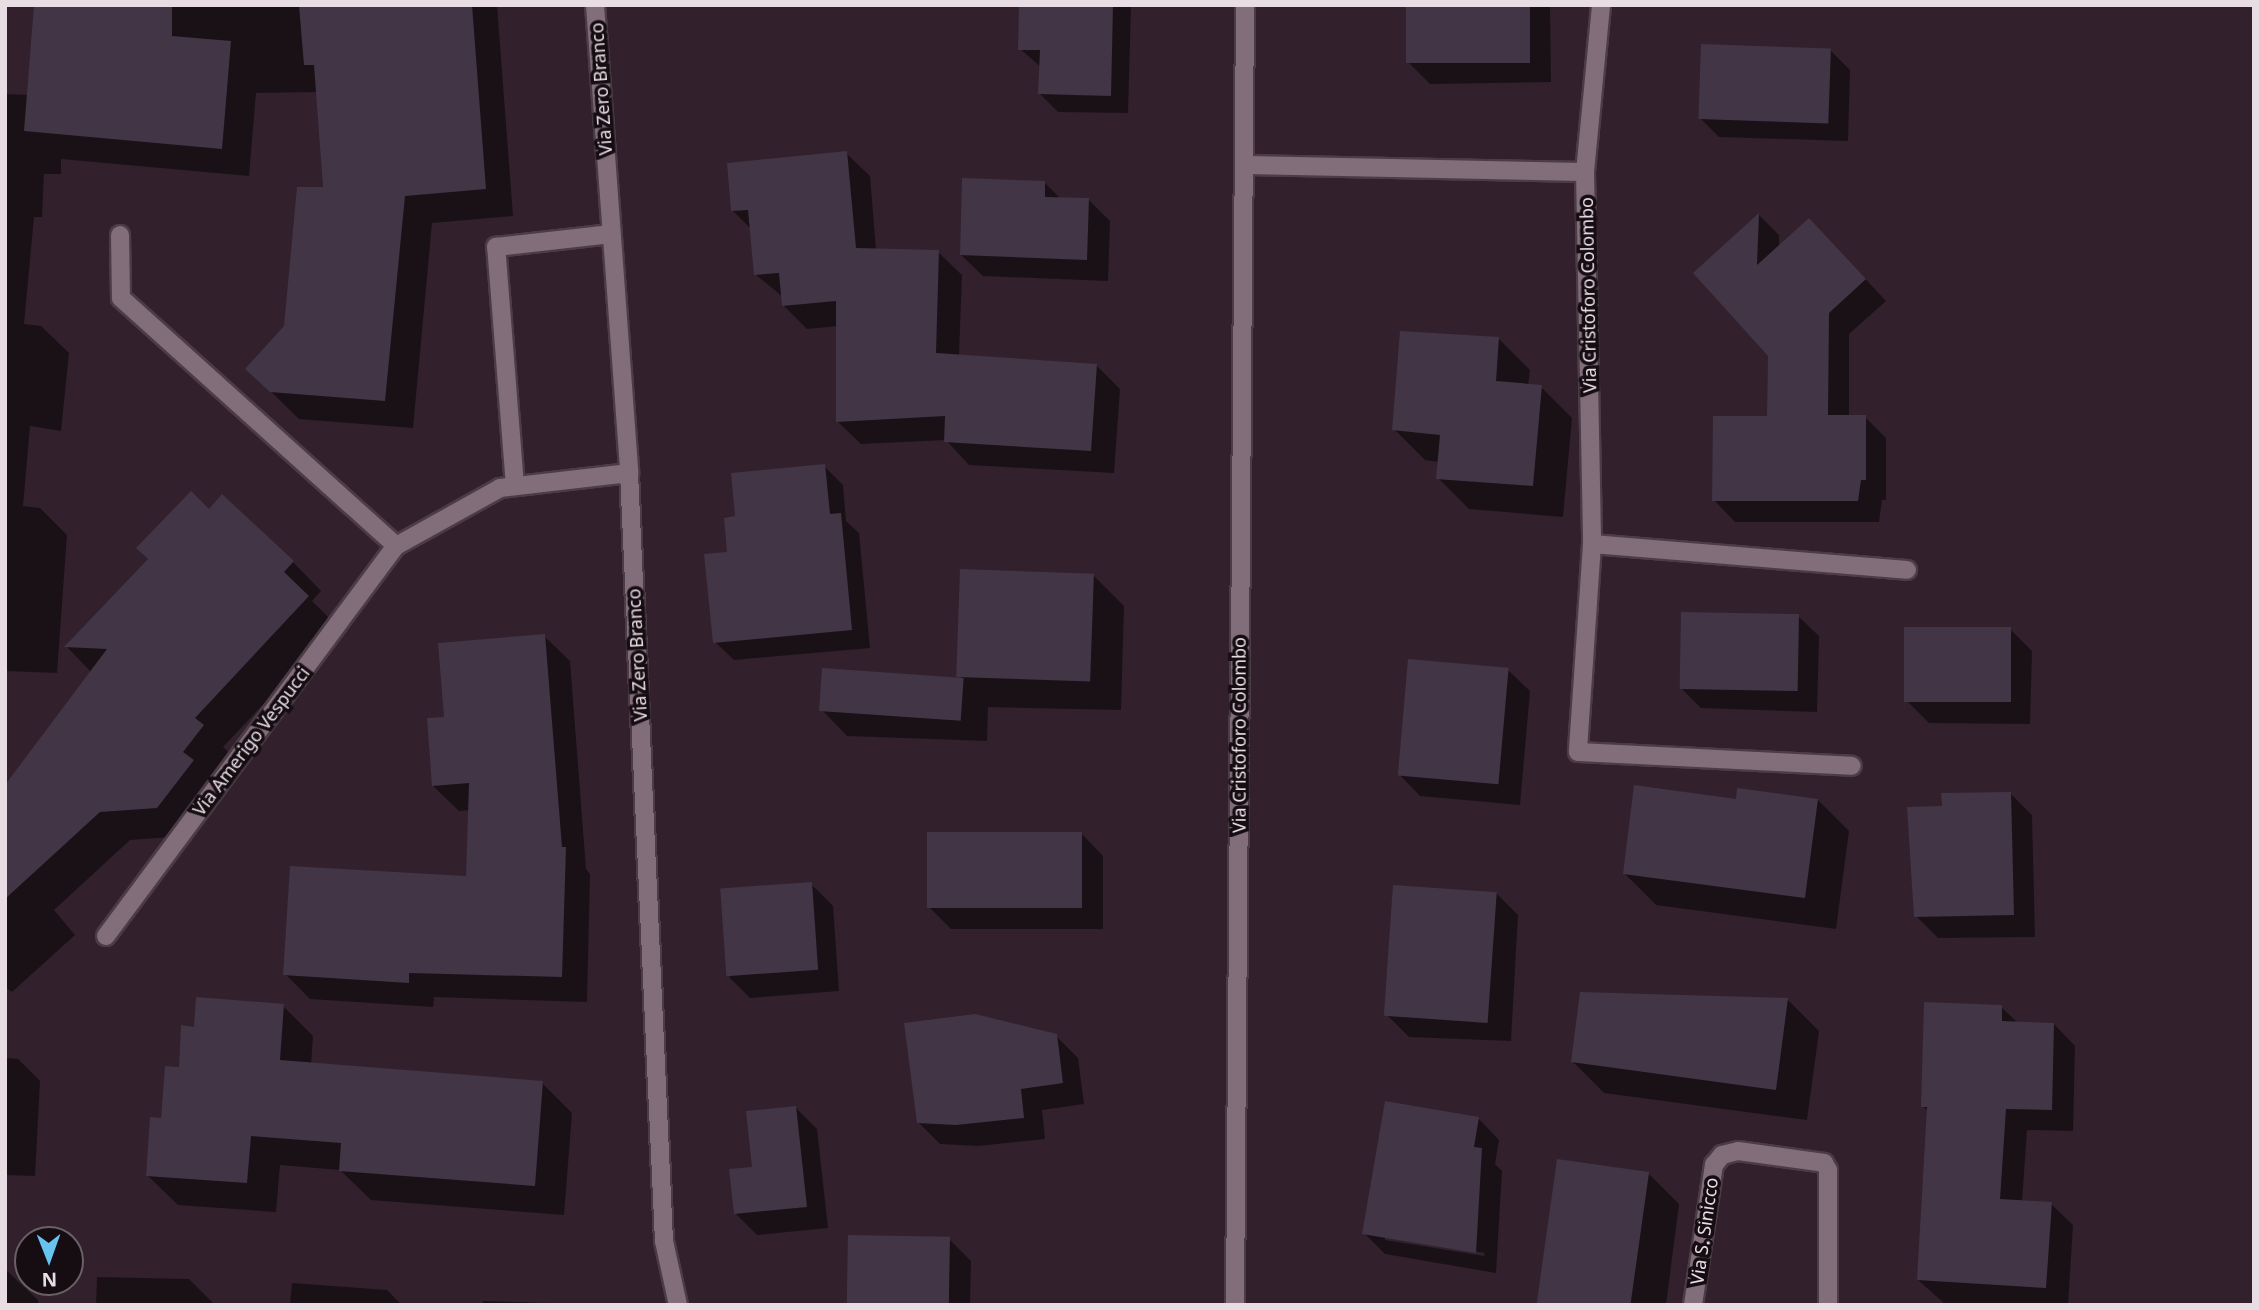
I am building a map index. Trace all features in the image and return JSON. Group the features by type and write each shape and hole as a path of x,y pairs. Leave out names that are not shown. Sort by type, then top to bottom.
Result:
{"street":[{"name":"Via Zero Branco","path":"595,5 629,473 664,1241 678,1305"},
{"name":"Via Cristoforo Colombo","path":"1235,1305 1245,5"},
{"name":"Via Cristoforo Colombo","path":"1601,5 1586,172 1592,544 1578,752 1852,766"},
{"name":"Via Cristoforo Colombo","path":"1244,165 1586,172"},
{"path":"515,485 496,247 611,234"},
{"path":"120,235 121,298 396,546"},
{"name":"Via Amerigo Vespucci","path":"106,936 396,546 500,488 629,473"},
{"path":"1592,544 1907,570"},
{"name":"Via S. Sinicco","path":"1693,1305 1714,1165 1722,1155 1738,1151 1824,1163 1828,1170 1828,1305"}],"building":[{"path":"34,5 172,5 172,36 231,41 222,149 24,131"},
{"path":"299,5 472,5 486,189 405,196 385,401 270,392 245,369 284,326 297,187 323,187 314,65 304,65"},
{"path":"1019,5 1113,5 1111,96 1038,94 1040,50 1018,50"},
{"path":"1406,5 1530,5 1530,63 1406,63"},
{"path":"1701,44 1831,49 1828,123 1698,119"},
{"path":"847,151 856,248 939,250 936,353 1097,364 1091,451 944,442 945,416 836,422 836,301 782,306 779,273 754,275 748,210 731,211 727,163"},
{"path":"962,178 1045,181 1045,197 1089,198 1087,260 960,255"},
{"path":"1759,213 1757,265 1809,218 1866,279 1829,313 1828,415 1866,415 1866,480 1861,480 1858,501 1712,501 1713,416 1767,416 1768,356 1693,273"},
{"path":"1400,331 1499,337 1496,381 1542,385 1533,486 1436,479 1440,435 1392,430"},
{"path":"825,464 830,514 841,513 852,630 713,643 704,554 727,552 724,518 735,516 731,473"},
{"path":"191,491 209,509 222,494 294,561 284,572 309,596 195,718 204,725 183,752 194,760 157,808 100,812 5,899 5,785 107,649 64,647 148,559 136,548"},
{"path":"960,569 1094,574 1090,682 956,677"},
{"path":"1681,612 1799,614 1798,691 1680,689"},
{"path":"1904,627 2011,627 2011,702 1904,702"},
{"path":"545,634 562,847 566,847 562,977 409,973 409,983 283,975 290,866 466,876 469,783 432,786 427,718 444,717 438,643"},
{"path":"1408,659 1509,668 1498,784 1398,776"},
{"path":"822,668 964,678 961,721 819,711"},
{"path":"1634,785 1736,799 1737,788 1818,799 1805,898 1623,874"},
{"path":"2011,792 2014,915 1914,917 1907,807 1942,806 1941,793"},
{"path":"927,832 1082,832 1082,908 927,908"},
{"path":"812,882 818,970 726,976 720,888"},
{"path":"1393,885 1497,892 1488,1023 1384,1016"},
{"path":"1580,992 1788,998 1776,1090 1571,1062"},
{"path":"196,997 284,1004 280,1060 543,1081 535,1186 339,1171 341,1143 251,1136 247,1183 146,1176 150,1117 161,1118 165,1066 179,1067 181,1025 194,1027"},
{"path":"1924,1002 2002,1005 2002,1021 2054,1023 2052,1110 2006,1109 2000,1199 2052,1202 2046,1288 1917,1280 1927,1107 1921,1107"},
{"path":"975,1014 1057,1034 1063,1083 1021,1089 1024,1118 956,1125 917,1123 904,1023"},
{"path":"1385,1101 1479,1117 1474,1147 1482,1148 1476,1253 1362,1234"},
{"path":"796,1106 807,1207 734,1214 729,1169 752,1167 746,1111"},
{"path":"1557,1159 1649,1172 1630,1305 1537,1305"},
{"path":"848,1235 950,1237 949,1305 847,1305"}]}
